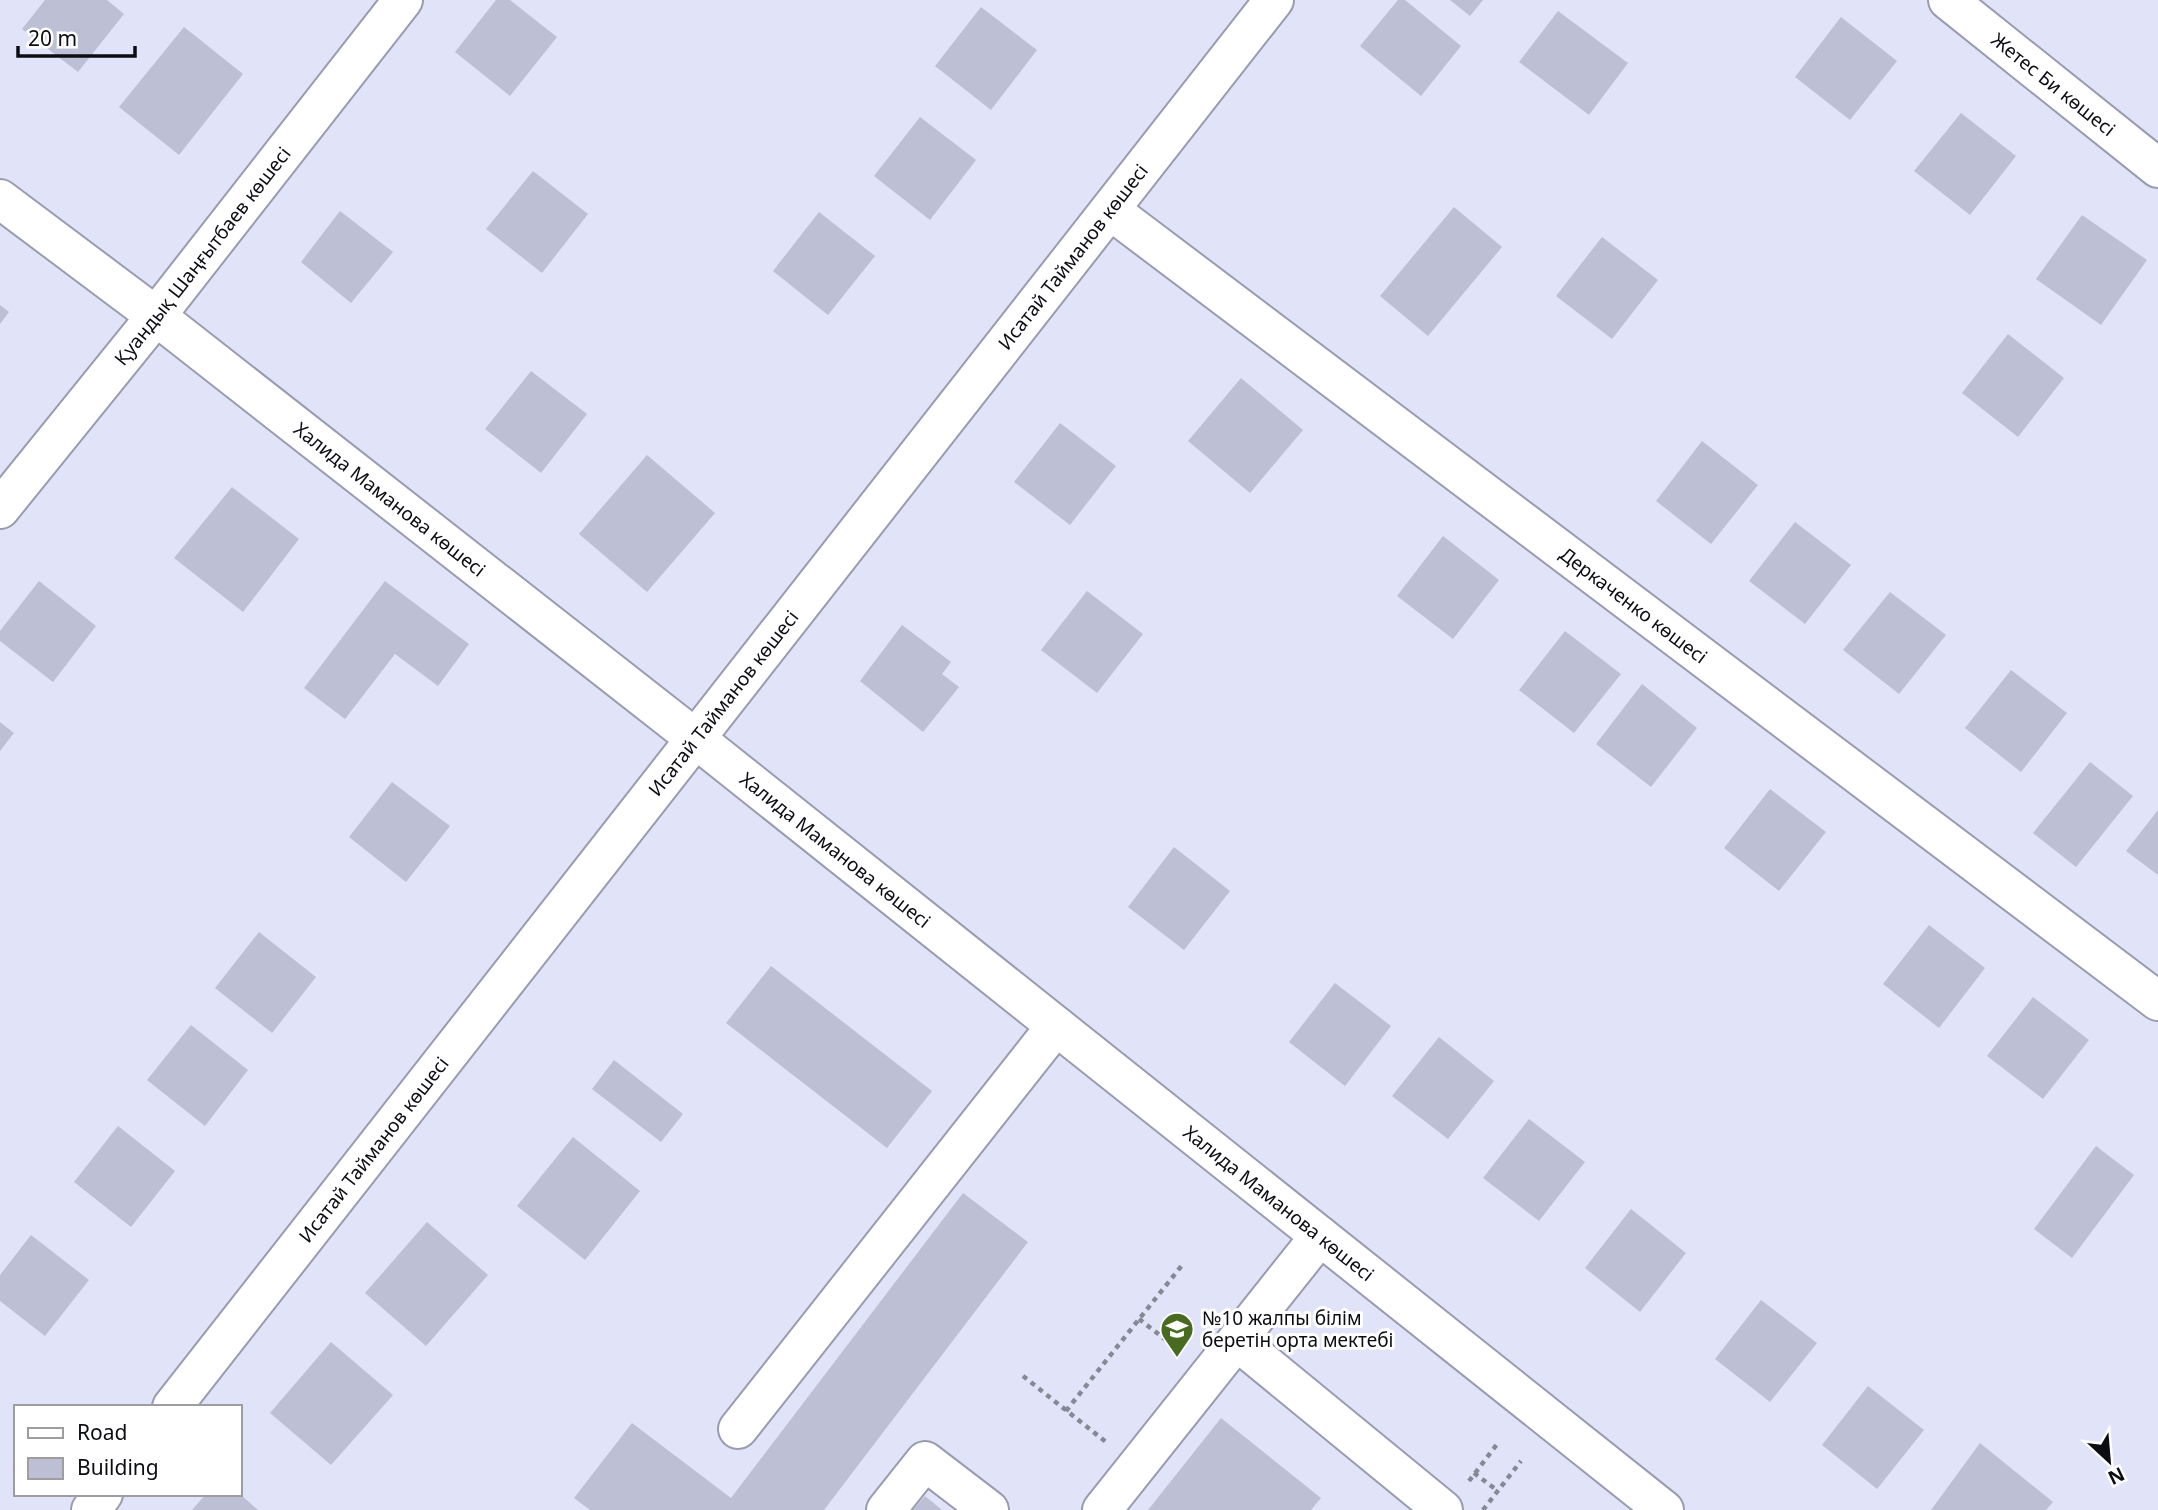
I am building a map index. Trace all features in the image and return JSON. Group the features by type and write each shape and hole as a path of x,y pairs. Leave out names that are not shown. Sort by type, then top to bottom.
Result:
{"street":[{"name":"Қуандық Шаңғытбаев көшесі","path":"0,509 156,316 403,0"},
{"name":"Исатай Тайманов көшесі","path":"174,1405 1274,0"},
{"name":"Жетес Би көшесі","path":"1948,0 2158,168"},
{"name":"Халида Маманова көшесі","path":"0,199 156,316 696,739 1664,1510"},
{"name":"Деркаченко көшесі","path":"1110,210 2158,1001"},
{"path":"738,1429 1056,1026"},
{"path":"1102,1510 1320,1236"},
{"path":"1237,1341 1455,1496"},
{"path":"886,1510 925,1461 989,1510"}],"path":[{"path":"1066,1411 1183,1264"},
{"path":"1139,1319 1210,1375"},
{"path":"1023,1376 1136,1467"},
{"path":"1455,1496 1499,1443"},
{"path":"1483,1510 1521,1461"},
{"path":"1475,1473 1498,1491"}],"building":[{"path":"45,0 107,0 124,14 78,72 22,29"},
{"path":"496,0 510,0 557,37 510,96 455,52"},
{"path":"1398,0 1405,0 1461,46 1421,96 1360,46"},
{"path":"1450,0 1483,0 1470,16"},
{"path":"981,7 1037,50 991,110 935,66"},
{"path":"1558,11 1628,63 1589,115 1519,62"},
{"path":"1841,17 1897,61 1850,120 1795,77"},
{"path":"184,27 243,74 179,155 119,107"},
{"path":"1961,113 2016,156 1970,215 1914,171"},
{"path":"920,117 976,160 930,220 874,176"},
{"path":"533,171 588,214 542,273 486,229"},
{"path":"1454,207 1502,247 1428,336 1380,296"},
{"path":"340,211 393,252 351,303 301,262"},
{"path":"819,212 875,256 828,315 773,271"},
{"path":"2082,215 2147,260 2101,325 2036,279"},
{"path":"1602,237 1658,280 1612,339 1556,296"},
{"path":"0,305 9,312 0,324"},
{"path":"2008,334 2064,378 2018,437 1962,393"},
{"path":"531,371 587,414 541,473 485,429"},
{"path":"1241,378 1303,430 1250,493 1188,441"},
{"path":"1060,423 1116,466 1070,525 1014,482"},
{"path":"1702,441 1758,485 1711,544 1656,501"},
{"path":"647,455 715,513 647,592 579,534"},
{"path":"232,487 299,539 243,612 174,558"},
{"path":"1795,522 1851,565 1805,624 1749,581"},
{"path":"1443,536 1499,580 1453,639 1397,596"},
{"path":"39,581 96,626 53,682 0,641 0,631"},
{"path":"385,581 469,644 438,686 395,654 345,719 304,688"},
{"path":"1087,591 1143,634 1097,693 1041,650"},
{"path":"1890,592 1946,635 1899,694 1843,650"},
{"path":"902,625 951,662 942,674 959,687 923,732 860,681"},
{"path":"1565,631 1621,674 1574,733 1519,690"},
{"path":"2011,670 2067,713 2021,772 1965,728"},
{"path":"1642,684 1697,728 1651,787 1596,744"},
{"path":"0,722 14,733 0,751"},
{"path":"2090,762 2133,796 2076,867 2033,833"},
{"path":"392,782 450,826 406,882 349,837"},
{"path":"1770,789 1826,832 1779,891 1724,848"},
{"path":"2158,810 2158,875 2126,851"},
{"path":"1174,847 1230,891 1184,950 1128,907"},
{"path":"1929,925 1985,968 1939,1028 1883,984"},
{"path":"259,932 316,977 272,1033 215,988"},
{"path":"771,966 932,1091 887,1148 726,1023"},
{"path":"1335,983 1391,1026 1345,1086 1289,1042"},
{"path":"2033,997 2089,1040 2043,1099 1987,1056"},
{"path":"191,1025 248,1070 205,1126 147,1080"},
{"path":"1439,1037 1494,1081 1448,1139 1392,1096"},
{"path":"614,1060 683,1114 661,1142 592,1089"},
{"path":"1529,1119 1585,1162 1539,1221 1483,1178"},
{"path":"118,1126 175,1171 131,1227 74,1182"},
{"path":"573,1137 640,1191 585,1260 517,1206"},
{"path":"2096,1146 2134,1175 2072,1258 2034,1229"},
{"path":"963,1193 1028,1242 824,1510 590,1510 574,1498 632,1423 731,1498"},
{"path":"1631,1209 1686,1253 1640,1312 1585,1268"},
{"path":"427,1222 488,1275 426,1346 365,1293"},
{"path":"31,1235 89,1280 45,1336 0,1301 0,1275"},
{"path":"1761,1300 1817,1343 1770,1402 1715,1359"},
{"path":"331,1342 393,1395 331,1465 270,1413"},
{"path":"1868,1386 1924,1430 1877,1489 1822,1445"},
{"path":"1221,1418 1321,1498 1311,1510 1148,1510"},
{"path":"1980,1443 2053,1502 2046,1510 1931,1510"},
{"path":"204,1496 242,1496 258,1510 192,1510"},
{"path":"925,1496 942,1510 913,1510"}],"place":[{"name":"№10 жалпы білім беретін орта мектебі","path":"1177,1359"}]}
